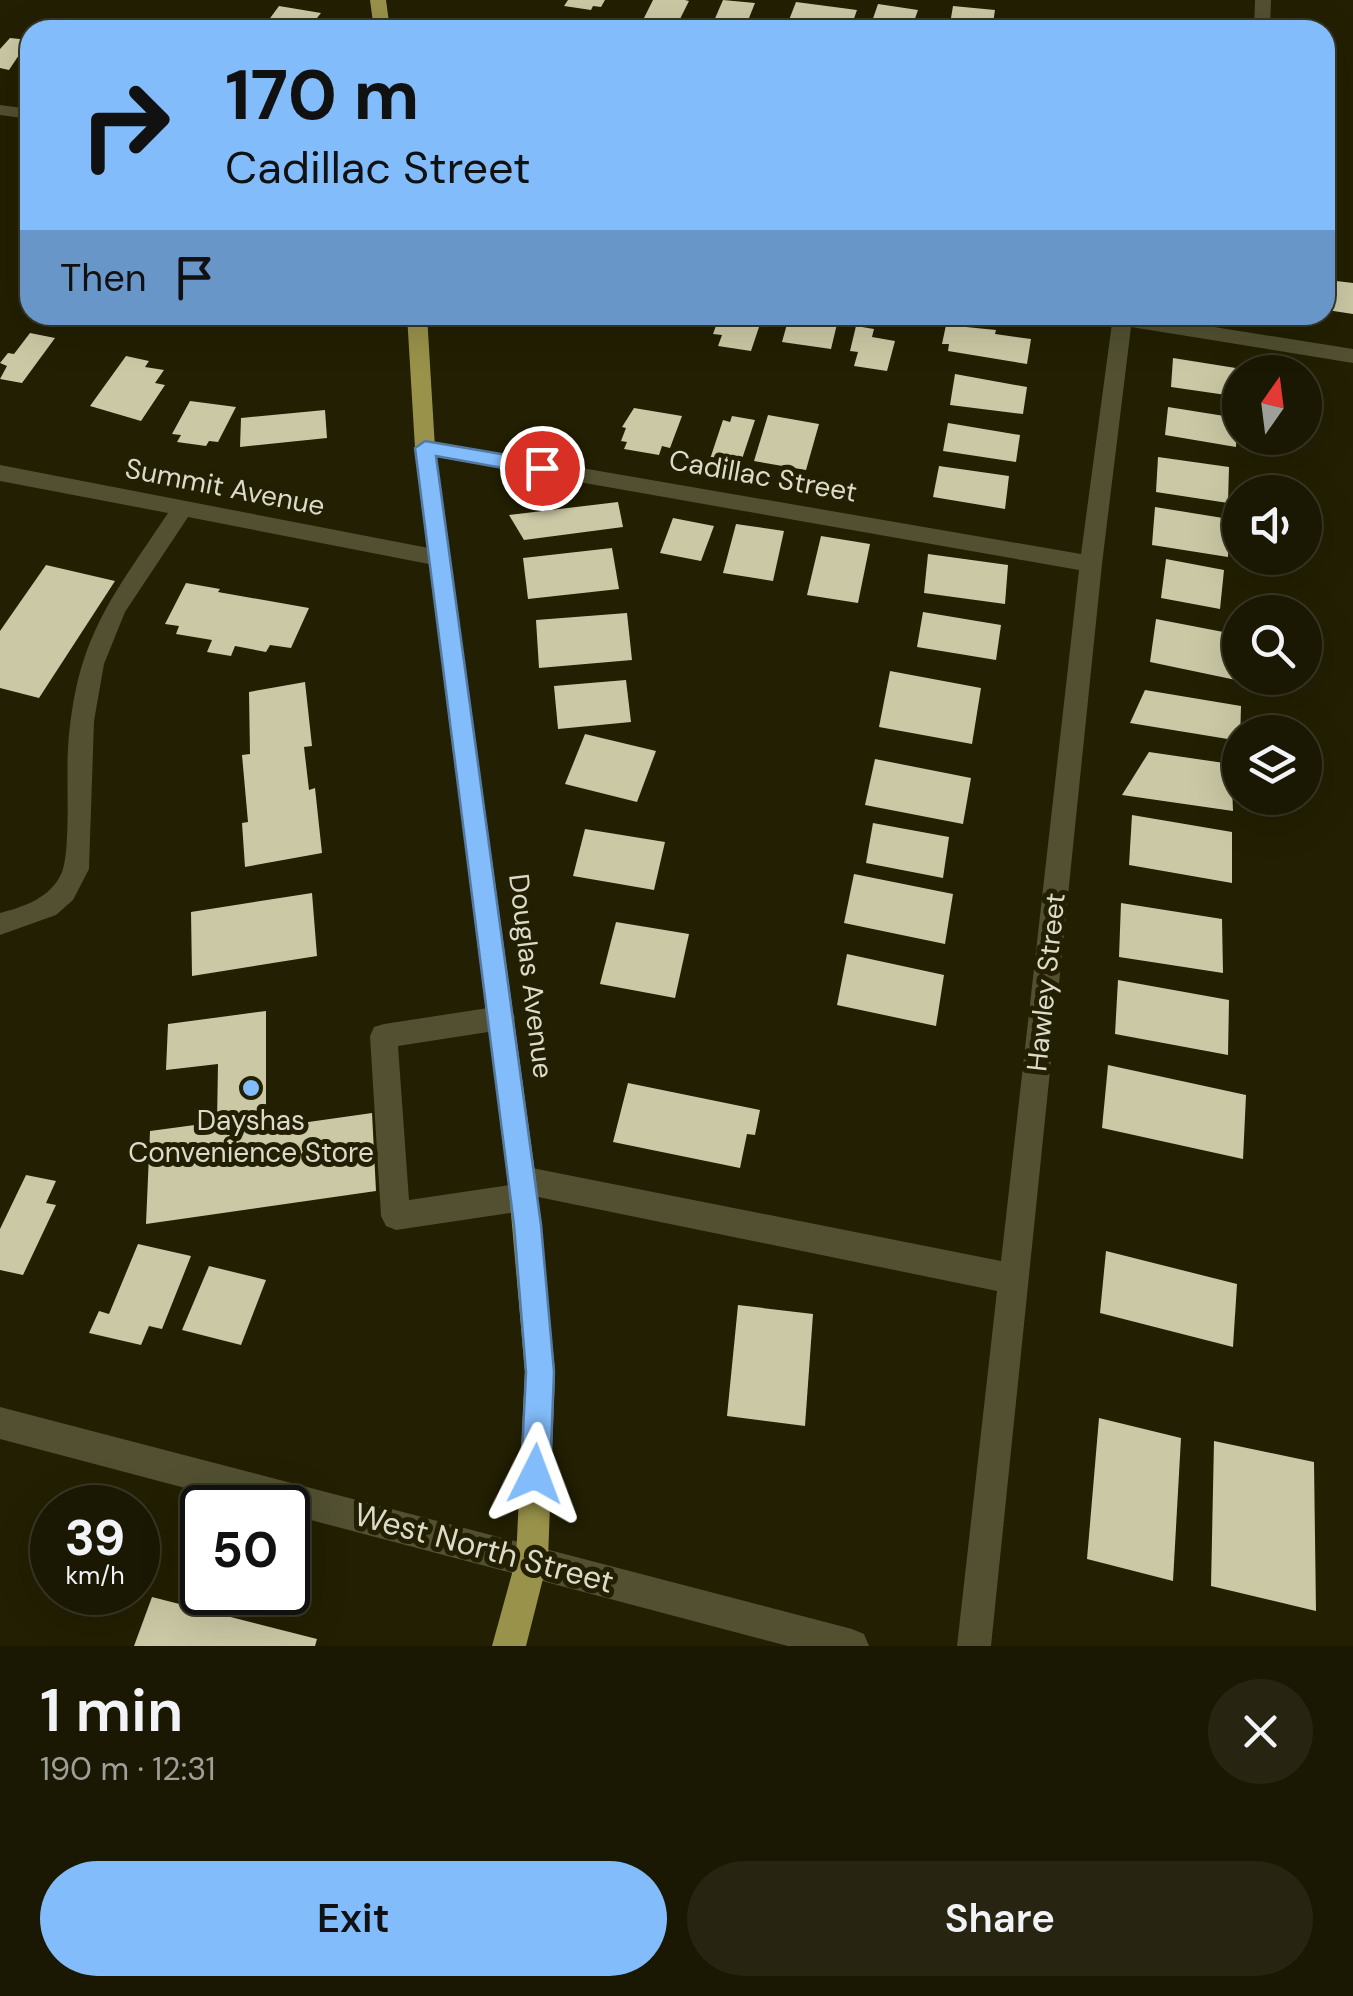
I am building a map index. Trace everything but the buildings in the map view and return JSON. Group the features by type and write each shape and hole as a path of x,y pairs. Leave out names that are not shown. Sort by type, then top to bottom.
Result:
{"main road":[{"name":"Douglas Avenue","path":"418,325 425,448 523,1189 540,1372 532,1559 510,1646"}],"street":[{"name":"Hawley Street","path":"974,1646 1091,564 1110,325"},
{"path":"1161,325 1353,356"},
{"path":"1248,339 1249,325"},
{"name":"Cadillac Street","path":"425,448 1091,564"},
{"name":"Summit Avenue","path":"0,473 439,558"},
{"path":"0,924 42,912 69,888 76,869 86,704 96,654 113,616 182,510"},
{"path":"500,1018 384,1036 396,1216 523,1189 1014,1279"},
{"name":"West North Street","path":"0,1423 532,1559 852,1646"}],"place":[{"name":"Dayshas Convenience Store","path":"251,1088"}],"route":[{"path":"535,1474 540,1372 527,1225 425,448 542,468"}]}
